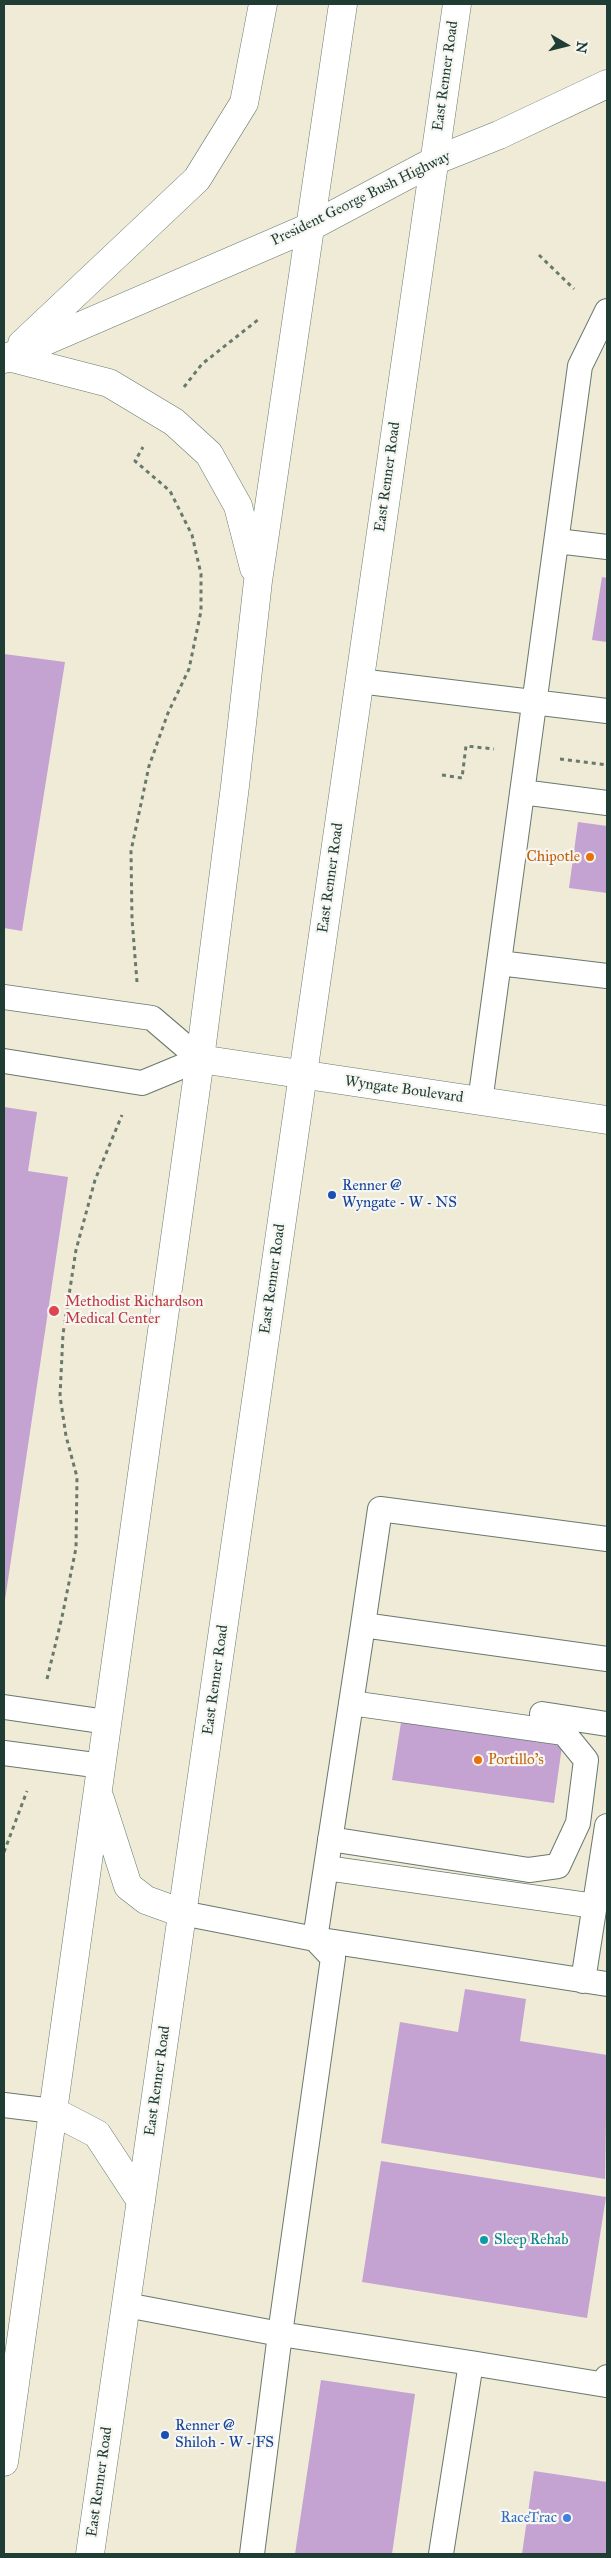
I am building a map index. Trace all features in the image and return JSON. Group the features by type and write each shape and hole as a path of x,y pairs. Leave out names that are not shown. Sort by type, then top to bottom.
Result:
{"main road":[{"path":"6,358 197,178 244,103 263,4"},
{"path":"4,2462 12,2345 53,2111 102,1766 200,1059 235,786 258,581 312,226 343,4"},
{"name":"East Renner Road","path":"90,2554 457,4"},
{"name":"President George Bush Highway","path":"6,358 312,226 434,161 499,135 607,84"},
{"path":"6,358 109,383 181,429 209,454 238,506 258,581"},
{"name":"Wyngate Boulevard","path":"200,1059 607,1120"},
{"path":"98,1793 128,1886 146,1900 182,1913"},
{"path":"53,2111 97,2134 141,2201"}],"lane":[{"path":"480,1102 580,366 607,311"},
{"path":"556,540 607,547"},
{"path":"359,681 607,711"},
{"path":"522,792 607,804"},
{"path":"499,963 607,976"},
{"path":"4,997 152,1018 200,1059 142,1083 4,1062"},
{"path":"315,1940 380,1508 607,1540"},
{"path":"363,1625 607,1658"},
{"path":"352,1695 607,1724"},
{"path":"330,1839 530,1870 558,1866 578,1824 586,1760 564,1733 352,1695"},
{"path":"4,1707 107,1722"},
{"path":"4,1753 102,1766"},
{"path":"583,1981 607,1826"},
{"path":"326,1868 595,1906"},
{"path":"182,1913 315,1940 607,1984"},
{"path":"252,2554 280,2334 333,1958 315,1940"},
{"path":"4,2105 53,2111"},
{"path":"126,2305 280,2334 607,2383"},
{"path":"441,2554 471,2364"}],"path":[{"path":"539,255 574,289"},
{"path":"181,392 202,364 267,313"},
{"path":"143,1017 135,966 131,851 149,766 168,713 189,669 201,612 201,583 192,535 170,491 135,461 147,440"},
{"path":"442,775 462,778 466,746 501,750"},
{"path":"557,759 607,765"},
{"path":"41,1712 76,1548 77,1477 66,1436 60,1396 63,1334 76,1250 95,1180 135,1082"},
{"path":"4,1852 31,1781 36,1757"}],"building":[{"path":"602,577 607,578 607,642 592,640"},
{"path":"4,654 65,662 22,931 4,928"},
{"name":"Chipotle","path":"578,822 607,826 607,893 569,888"},
{"path":"4,1107 37,1112 28,1171 68,1177 5,1600"},
{"name":"Portillo's","path":"402,1716 563,1739 554,1803 392,1780"},
{"path":"465,1989 526,1999 520,2041 607,2055 605,2179 381,2143 400,2022 458,2032"},
{"name":"Sleep Rehab","path":"381,2161 606,2197 587,2318 362,2282"},
{"path":"321,2380 415,2394 392,2554 295,2554"},
{"name":"RaceTrac","path":"534,2471 607,2482 607,2554 522,2554"}],"place":[{"name":"Chipotle","path":"590,857"},
{"name":"Renner @ Wyngate - W - NS","path":"332,1195"},
{"name":"Methodist Richardson Medical Center","path":"54,1311"},
{"name":"Portillo's","path":"478,1760"},
{"name":"Sleep Rehab","path":"484,2240"},
{"name":"Renner @ Shiloh - W - FS","path":"165,2435"},
{"name":"RaceTrac","path":"567,2518"}]}
